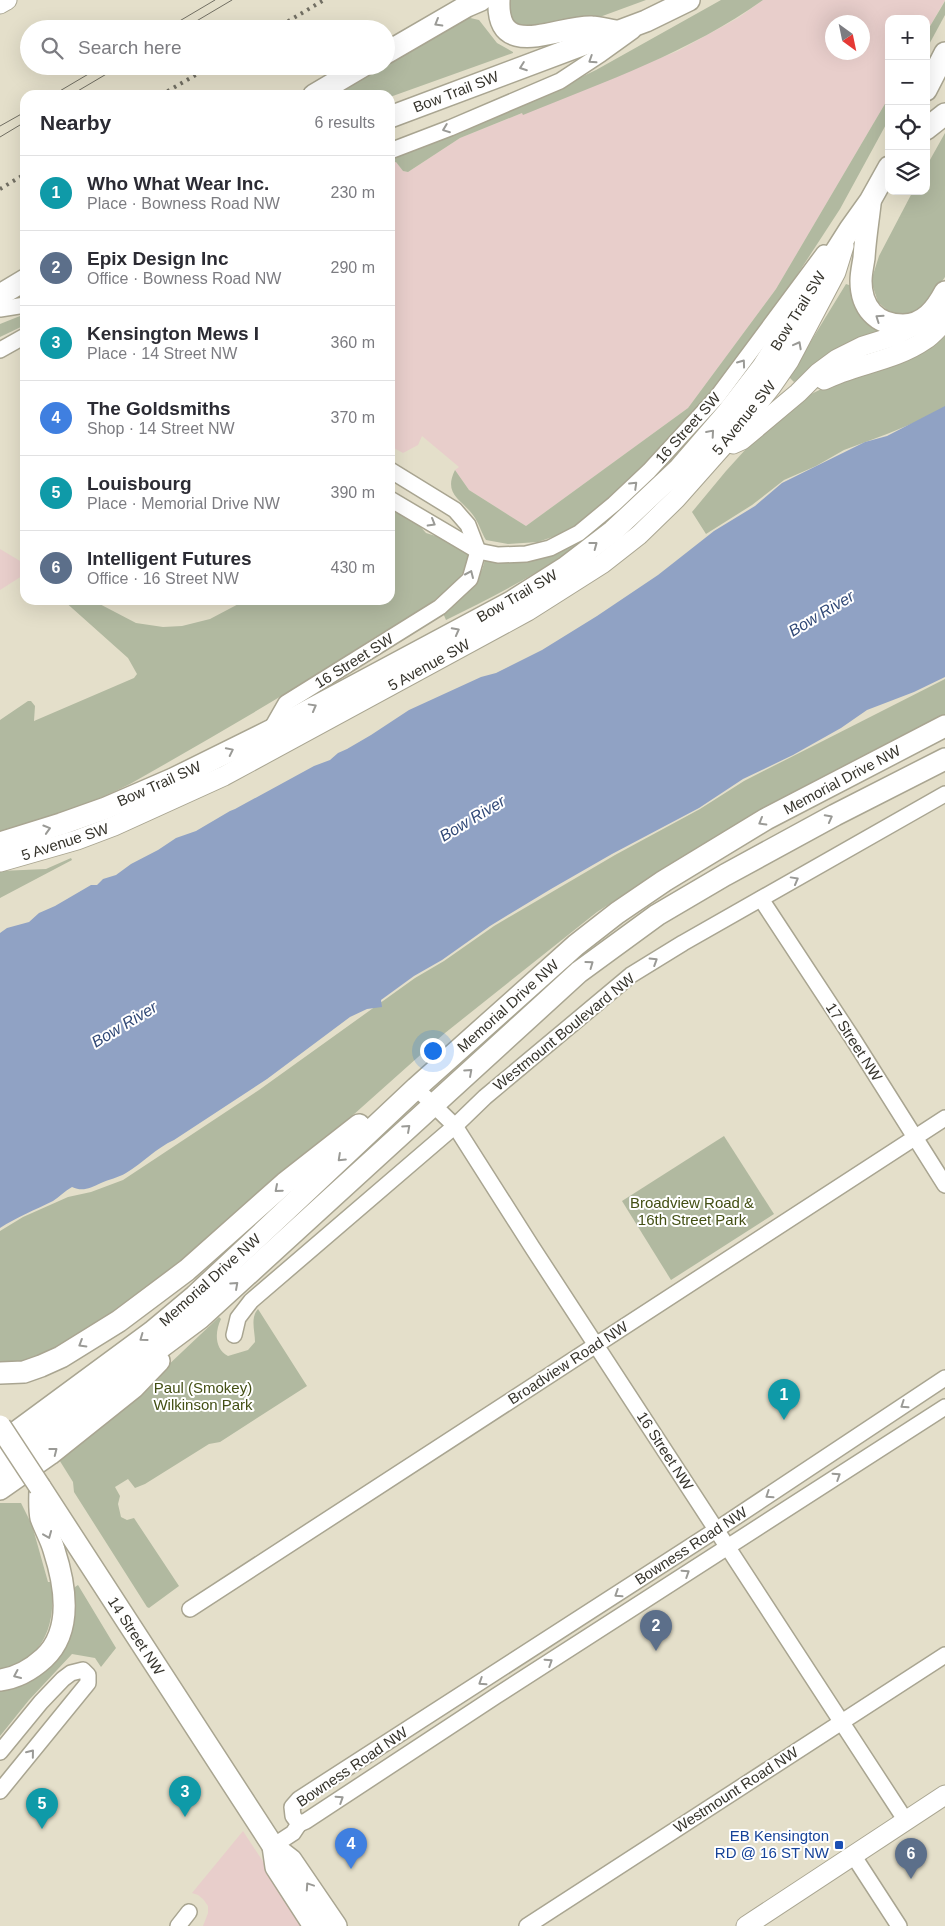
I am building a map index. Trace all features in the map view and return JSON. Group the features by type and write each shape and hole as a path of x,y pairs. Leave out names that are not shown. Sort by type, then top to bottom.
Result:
{"main road":[{"path":"395,48 467,6 481,0"},
{"path":"499,0 498,14 502,24 511,33 522,36 538,36 592,27 618,32"},
{"name":"Bow Trail SW","path":"395,115 618,32 689,0"},
{"path":"930,82 945,52"},
{"path":"322,90 348,75"},
{"path":"930,126 945,114"},
{"name":"Bow Trail SW","path":"0,842 106,808 173,779 270,731 511,602 566,567 613,532 678,470 728,412 762,368 850,229 870,201 885,174"},
{"path":"870,201 861,281 864,302 873,315 889,325 910,325 922,321 938,305 945,292"},
{"path":"0,295 20,283"},
{"name":"Memorial Drive NW","path":"0,1444 152,1332 195,1296 409,1094 576,945 624,908 766,819 945,726"},
{"name":"Memorial Drive NW","path":"0,1467 200,1318 579,972 657,915 725,875 835,815 945,759"},
{"path":"0,1373 24,1372 41,1366 60,1357 119,1321 187,1270 285,1183 377,1110 409,1094"},
{"path":"0,1489 50,1454 134,1387 200,1318"},
{"name":"14 Street NW","path":"0,1426 273,1846 292,1860 336,1926"},
{"path":"0,1680 9,1679 24,1672 47,1655 56,1641 62,1618 64,1605 63,1584 54,1548 41,1517 40,1487"},
{"name":"14 Street NW","path":"273,1846 276,1867 314,1926"}],"street":[{"path":"0,4 7,0"},
{"path":"395,149 560,81 646,21"},
{"name":"5 Avenue SW","path":"0,862 77,840 114,826 215,780 528,611 602,564 639,535 676,499 771,388 790,361 836,272 850,229"},
{"name":"16 Street SW","path":"395,502 478,551 498,555 526,554 550,548 579,533 649,471 717,397 829,246 850,229"},
{"path":"0,309 20,305"},
{"path":"716,453 742,440 798,393 818,373 837,360 864,346 895,336 922,321"},
{"path":"798,393 843,370 894,356 926,340 945,321"},
{"path":"0,350 20,339"},
{"path":"395,473 455,510 468,525 478,551"},
{"name":"16 Street SW","path":"270,731 286,703 440,607 470,579 478,551"},
{"name":"Westmount Boulevard NW","path":"234,1334 238,1318 251,1301 455,1126 485,1097 631,975 945,794"},
{"name":"17 Street NW","path":"761,899 945,1185"},
{"name":"16 Street NW","path":"409,1094 433,1104 455,1126 906,1821"},
{"name":"Broadview Road NW","path":"190,1609 945,1118"},
{"name":"Bowness Road NW","path":"945,1378 716,1530 298,1799 292,1807 293,1816 299,1824 306,1821 945,1407"},
{"name":"Westmount Road NW","path":"527,1926 945,1655"},
{"path":"0,1752 41,1702 63,1679 71,1673 83,1670 88,1675 88,1683 0,1791"},
{"path":"746,1926 945,1795"},
{"path":"273,1846 293,1834 299,1824"},
{"path":"854,1855 899,1926"},
{"path":"178,1926 189,1912"}],"shaded area":[{"path":"763,0 945,0 930,26 930,15 885,15 885,104 776,289 688,408 526,526 469,490 455,470 459,467 422,436 418,445 403,453 395,449 395,162 403,171 408,172 460,138 678,51 738,18"},
{"path":"0,549 20,561 20,577 0,590"},
{"path":"243,1831 305,1926 203,1926 208,1913 208,1906 203,1899 192,1893"}],"green space":[{"path":"509,0 646,0 597,18 542,30 512,26"},
{"path":"721,0 763,0 706,35 647,64 523,115 522,113 460,138 408,172 403,171 395,162 395,156 531,101 596,70"},
{"path":"945,1 945,15 930,43 930,26"},
{"path":"466,17 479,20 497,43 513,52 395,95 395,90 339,90 364,75 395,75 395,57"},
{"path":"885,104 885,126 840,209 756,338 691,418 612,498 577,526 538,542 508,544 486,540 473,515 452,491 452,478 455,470 469,490 526,526 688,408 776,289"},
{"path":"945,133 945,277 930,298 917,310 898,315 887,310 878,302 873,287 873,275 879,256 911,195 930,195 930,160"},
{"path":"846,284 852,286 880,330 841,347 794,382 789,377"},
{"path":"20,316 20,327 0,337 0,324"},
{"path":"945,336 945,410 844,450 816,466 784,480 752,505 706,534 692,512 755,439 801,399 848,376 925,350"},
{"path":"667,465 668,466 642,490"},
{"path":"640,492 593,533 550,564 446,620 443,613 470,590 483,568 485,559 592,532"},
{"path":"395,511 419,525 426,533 439,537 469,554 468,562 462,574 454,584 435,600 221,732 114,792 83,805 0,831 0,720 28,701 31,701 35,706 34,721 134,678 137,674 128,658 69,605 102,605 136,623 163,627 182,626 210,619 237,605 395,605"},
{"path":"945,679 945,719 734,827 689,853 597,912 445,1033 306,1157 158,1282 70,1342 21,1365 0,1361 0,1231 23,1217 68,1197 91,1192 123,1180 259,1090 415,978 444,961 494,926 615,855 700,809 744,781"},
{"path":"71,858 72,860 0,898 0,871 46,869"},
{"name":"Broadview Road & 16th Street Park","path":"724,1136 774,1214 671,1280 622,1201"},
{"name":"Paul (Smokey) Wilkinson Park","path":"258,1309 307,1386 220,1442 209,1444 145,1484 135,1488 128,1479 115,1487 120,1496 118,1504 121,1517 127,1520 134,1518 179,1586 149,1608 74,1492 73,1482 58,1458 127,1404 219,1317 221,1319 217,1339 223,1353 228,1356 248,1350 255,1342 254,1316"},
{"path":"0,1503 21,1503 32,1525 48,1582 51,1582 52,1612 44,1638 37,1649 15,1665 0,1670"},
{"path":"78,1585 116,1648 101,1667 95,1658 72,1654 29,1700 0,1736 0,1688 72,1623 75,1587"}],"water":[{"name":"Bow River","path":"945,406 945,677 914,692 867,710 841,728 793,755 743,779 699,808 551,889 490,926 442,960 414,976 381,1000 382,1007 367,1009 350,1017 267,1079 161,1147 126,1173 86,1189 72,1187 53,1201 0,1228 0,933 7,928 29,922 39,913 91,885 97,885 103,879 116,875 176,838 196,831 314,766 330,760 338,753 371,735 409,710 481,677 496,673 542,650 658,575 714,531 755,506 782,483 865,442 887,436"}],"tram line":[{"path":"181,20 215,0"},
{"path":"198,20 232,0"},
{"path":"61,90 87,75"},
{"path":"79,90 105,75"},
{"path":"0,126 20,115"},
{"path":"0,137 20,125"}],"railway":[{"path":"290,20 324,0"},
{"path":"170,90 195,75"},
{"path":"0,189 20,177"}],"place":[{"name":"Who What Wear Inc.","path":"784,1420"},
{"name":"Epix Design Inc","path":"656,1651"},
{"name":"Kensington Mews I","path":"185,1817"},
{"name":"Louisbourg","path":"42,1829"},
{"name":"EB Kensington RD @ 16 ST NW","path":"839,1845"},
{"name":"The Goldsmiths","path":"351,1869"},
{"name":"Intelligent Futures","path":"911,1879"}]}
